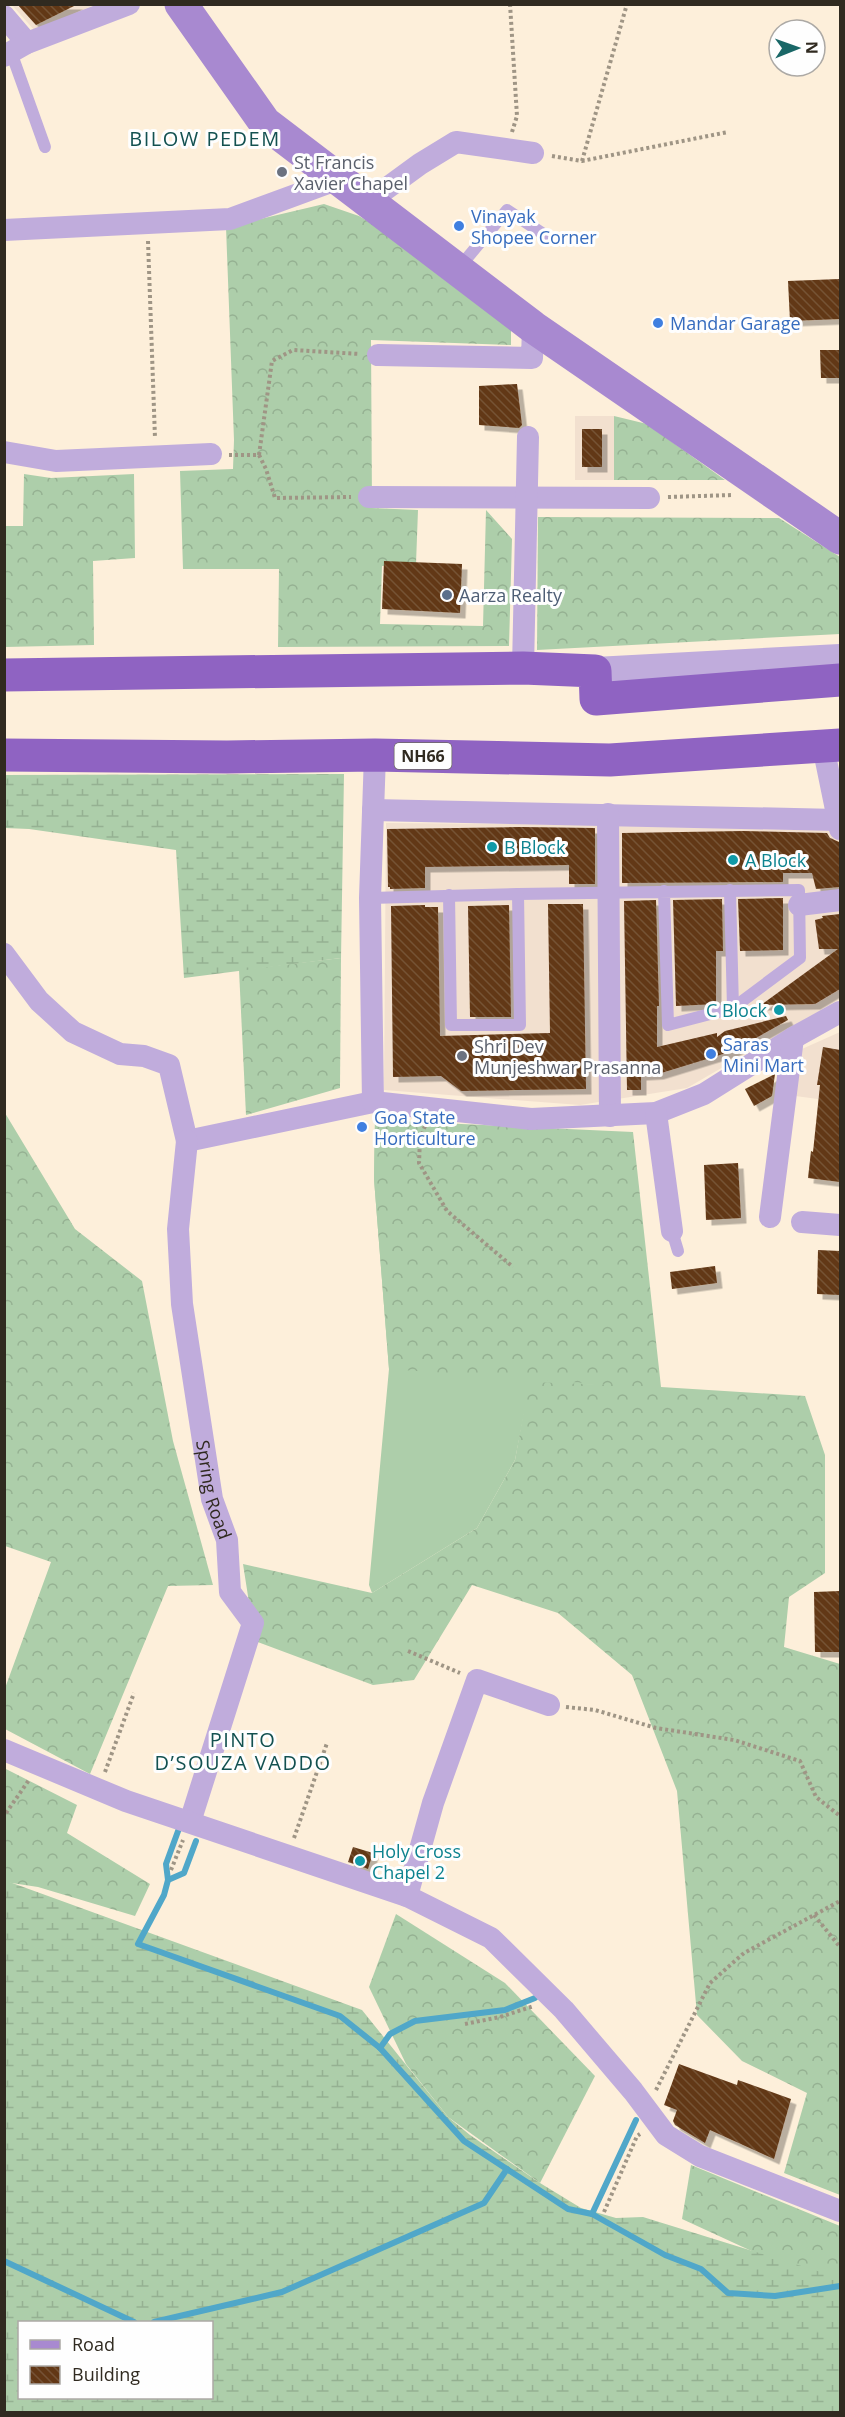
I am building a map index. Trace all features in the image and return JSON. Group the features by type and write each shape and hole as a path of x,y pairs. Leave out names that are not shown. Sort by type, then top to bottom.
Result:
{"highway":[{"path":"4,675 523,668 595,671 596,699 840,680"},
{"name":"NH66","path":"4,755 227,757 375,755 610,760 832,745"}],"main road":[{"path":"181,4 265,123 533,327 840,538"}],"street":[{"path":"4,16 14,51 129,4"},
{"path":"368,202 420,164 456,142 533,153"},
{"path":"4,230 230,219 339,180"},
{"path":"378,355 532,358 533,327"},
{"path":"523,668 528,437"},
{"path":"4,452 56,461 211,454"},
{"path":"369,497 649,498"},
{"path":"595,671 840,658"},
{"path":"373,810 608,814 839,825 832,745"},
{"path":"373,1102 370,898 375,755"},
{"path":"608,814 610,1116"},
{"path":"799,906 840,900"},
{"path":"4,954 39,1001 73,1032 120,1054 144,1056 169,1065 187,1141 373,1102 531,1119 656,1113 704,1094 793,1038 840,1012"},
{"path":"770,1217 793,1038"},
{"path":"656,1113 675,1241"},
{"name":"Spring Road","path":"187,1141 178,1229 182,1304 212,1499 227,1540 230,1592 253,1623 193,1823"},
{"path":"802,1222 840,1225"},
{"path":"406,1896 433,1803 477,1680 549,1705"},
{"path":"4,1750 126,1801 406,1896 491,1938 551,1997 633,2091 666,2136 700,2156 840,2211"}],"lane":[{"path":"14,51 45,147"},
{"path":"457,270 507,210 545,235"},
{"path":"370,898 449,895 609,893 664,891 730,890 799,890 800,958 733,1008 668,1025 664,891"},
{"path":"730,890 733,1008"},
{"path":"449,895 451,1025 520,1025 518,894"}],"path":[{"path":"507,150 517,116 510,4"},
{"path":"582,161 627,4"},
{"path":"533,153 582,161 728,132"},
{"path":"147,223 154,412"},
{"path":"369,497 275,498 260,455 273,361 293,350 378,355"},
{"path":"211,454 260,455"},
{"path":"649,498 776,493"},
{"path":"432,1108 420,1139 419,1163 447,1211 513,1267"},
{"path":"408,1651 477,1680"},
{"path":"99,1790 134,1693"},
{"path":"549,1705 595,1710 656,1728 734,1740 800,1761 816,1797 840,1816"},
{"path":"288,1856 327,1743"},
{"path":"6,1813 39,1765"},
{"path":"171,1870 193,1823"},
{"path":"604,2212 637,2136 651,2116 710,1983 744,1953 840,1901"},
{"path":"814,1915 840,1947"},
{"path":"465,2024 530,2008 551,1997"}],"shaded area":[{"path":"12,5 94,5 35,31"},
{"path":"575,416 614,416 614,480 575,480"},
{"path":"386,823 837,827 840,852 840,999 687,1088 580,1105 384,1090"},
{"path":"840,1032 840,1102 788,1095 793,1053"}],"green space":[{"path":"324,204 359,216 410,247 511,327 511,345 371,340 372,508 418,510 416,564 382,566 380,624 483,626 486,510 512,539 509,646 278,647 279,569 183,569 180,471 233,469 234,440 226,227"},
{"path":"614,416 647,424 725,480 614,480"},
{"path":"24,474 51,478 134,474 135,558 93,561 94,645 5,647 5,526 23,526"},
{"path":"538,517 779,518 840,557 840,634 537,650"},
{"path":"344,774 341,958 184,978 176,850 29,829 5,828 5,775"},
{"path":"341,958 340,1088 246,1115 239,970"},
{"path":"5,1113 75,1229 142,1281 173,1441 213,1585 168,1586 90,1774 5,1729 4,1691 51,1562 5,1546"},
{"path":"375,1120 627,1386 530,1383 515,1460 477,1528 372,1593 369,1585 389,1369 374,1179"},
{"path":"375,1120 633,1132 661,1387 805,1396 825,1455 825,1573 789,1597 784,1647 840,1664 840,2195 784,2173 807,2093 742,2061 697,2015 677,1791 632,1675 558,1613 472,1585 414,1680 373,1685 255,1641 243,1564 372,1593 477,1528 515,1460 529,1382 613,1385 389,1369 374,1179"},
{"path":"4,1768 77,1805 67,1833 150,1884 135,1916 38,1887 5,1882"},
{"path":"4,1880 362,2010 448,2117 470,2135 540,2183 581,2208 616,2218 643,2217 840,2278 840,2412 5,2412"},
{"path":"396,1914 505,1983 595,2076 540,2183 448,2117 406,2064 369,1987"},
{"path":"691,2165 840,2226 840,2285 812,2279 682,2219"}],"building":[{"path":"17,4 78,4 36,25"},
{"path":"839,279 840,319 790,321 788,281"},
{"path":"820,350 840,350 840,378 821,378"},
{"path":"517,384 522,425 519,428 479,425 479,386"},
{"path":"582,429 602,429 602,467 582,467"},
{"path":"384,561 462,564 460,613 382,609"},
{"name":"B Block","path":"595,828 595,884 569,884 569,865 425,867 425,888 390,889 388,887 387,829"},
{"name":"A Block","path":"743,831 827,833 830,838 839,842 840,887 816,889 812,873 783,873 783,882 622,883 622,833"},
{"path":"783,898 783,950 740,951 738,899"},
{"path":"722,899 723,951 716,951 716,1004 676,1006 673,900"},
{"name":"C Block","path":"656,900 659,1006 657,1006 657,1047 717,1033 717,1037 725,1031 786,1016 788,1020 733,1051 658,1074 641,1075 641,1090 627,1090 624,901"},
{"path":"548,904 583,904 586,1089 461,1091 441,1076 393,1077 391,906 438,907 440,1036 550,1033"},
{"path":"509,905 511,1017 470,1017 468,906"},
{"path":"840,914 840,989 815,1004 761,1005 838,949 819,949 815,920 823,918 822,916"},
{"path":"823,1047 840,1050 840,1182 808,1178 811,1151 813,1152 820,1085 817,1085"},
{"path":"775,1074 772,1096 754,1106 745,1089"},
{"path":"738,1163 741,1218 706,1220 704,1165"},
{"path":"818,1250 840,1251 840,1295 817,1294"},
{"path":"715,1266 717,1283 672,1289 670,1272"},
{"path":"840,1591 840,1652 815,1652 814,1592"},
{"name":"Holy Cross Chapel 2","path":"353,1847 373,1853 368,1869 348,1862"},
{"path":"679,2064 737,2085 738,2080 791,2099 774,2159 710,2130 705,2143 675,2125 673,2121 677,2110 664,2105"}],"waterway":[{"path":"181,1823 166,1864 168,1880 164,1895 138,1944 340,2016 380,2048 464,2141 568,2209 592,2214 665,2255 701,2269 728,2293 775,2296 840,2286"},
{"path":"168,1880 184,1873 196,1841"},
{"path":"380,2048 390,2034 415,2021 505,2010 535,1998"},
{"path":"592,2214 636,2120"},
{"path":"158,2321 282,2292 484,2203 507,2169"},
{"path":"4,2261 132,2321"}],"place":[{"name":"St Francis Xavier Chapel","path":"282,172"},
{"name":"Vinayak Shopee Corner","path":"459,226"},
{"name":"Mandar Garage","path":"658,323"},
{"name":"Aarza Realty","path":"447,595"},
{"name":"B Block","path":"492,847"},
{"name":"A Block","path":"733,860"},
{"name":"C Block","path":"779,1010"},
{"name":"Saras Mini Mart","path":"711,1054"},
{"name":"Shri Dev Munjeshwar Prasanna","path":"462,1056"},
{"name":"Goa State Horticulture","path":"362,1127"},
{"name":"Holy Cross Chapel 2","path":"360,1861"}],"district":[{"name":"BILOW PEDEM","path":"205,138"},
{"name":"PINTO D’SOUZA VADDO","path":"243,1750"}]}
